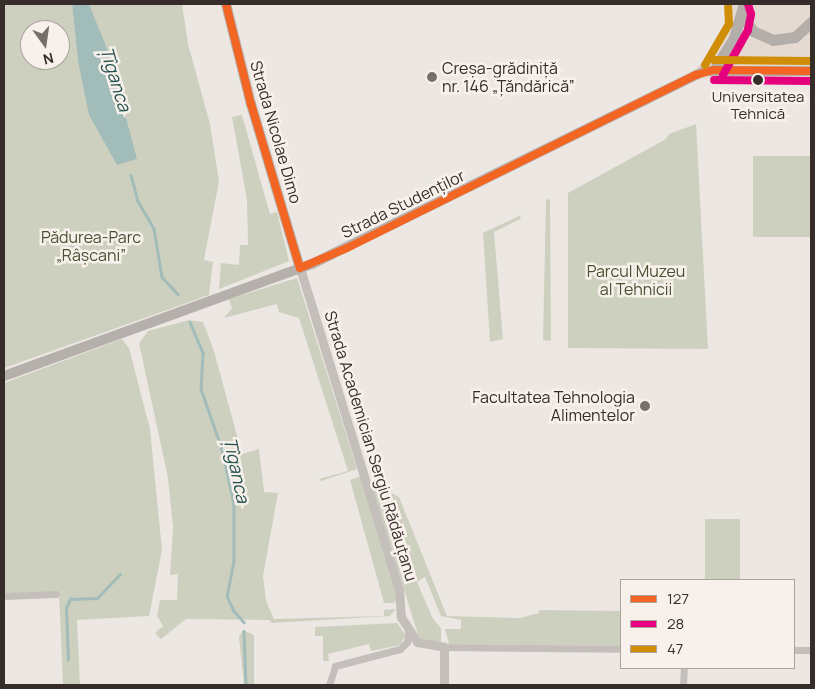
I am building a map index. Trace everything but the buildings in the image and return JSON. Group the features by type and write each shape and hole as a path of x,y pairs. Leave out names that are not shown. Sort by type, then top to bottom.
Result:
{"main road":[{"name":"Strada Nicolae Dimo","path":"226,4 256,121 300,268"},
{"path":"743,9 753,31 773,40 795,37 811,22"},
{"path":"714,70 734,38 743,9"},
{"name":"Strada Studenților","path":"4,376 300,268 347,248 687,79 714,70 811,71"}],"street":[{"name":"Strada Academician Sergiu Rădăuțanu","path":"300,268 399,590 401,617 408,633"},
{"path":"4,596 56,594"},
{"path":"408,633 423,645 444,647 620,649"},
{"path":"329,685 335,666 400,649 407,642 408,633"},
{"path":"444,647 444,685"},
{"path":"795,650 811,650"},
{"path":"683,685 684,669"}],"green space":[{"name":"Pădurea-Parc „Râșcani”","path":"4,4 72,4 78,61 89,4 182,4 188,44 210,124 219,181 204,260 213,262 209,295 4,368"},
{"path":"242,115 270,214 277,212 289,261 219,289 221,263 239,265 240,245 248,245 247,200 232,117"},
{"name":"Parcul Muzeu al Tehnicii","path":"696,124 708,349 568,348 568,193 666,139 669,134"},
{"path":"753,156 811,156 811,237 753,237"},
{"path":"546,199 550,200 551,341 543,340"},
{"path":"521,215 520,219 494,232 503,339 490,342 483,233"},
{"path":"297,278 357,469 321,481 319,479 348,471 299,318 279,312 277,304 224,318 232,308 229,299"},
{"path":"189,320 203,322 214,351 242,454 259,449 264,492 278,493 263,576 266,601 274,619 384,616 384,610 396,609 390,616 272,623 269,620 186,619 161,639 155,633 163,626 157,616 160,600 177,600 178,574 170,575 173,527 168,478 139,343 148,331"},
{"path":"122,339 129,348 150,429 162,550 149,616 77,620 80,685 63,685 59,592 4,594 4,383"},
{"path":"361,476 398,598 394,603 384,603 350,480"},
{"path":"384,484 384,489 399,497 447,616 520,618 539,613 539,610 620,611 620,646 449,644 445,629 461,629 461,620 441,616 425,577 417,582 433,619 441,628 441,643 419,638 372,486"},
{"path":"705,519 740,519 740,579 705,579"},
{"path":"397,623 405,634 401,645 371,651 369,644 328,654 329,661 323,661 323,636 315,636 315,627"},
{"path":"243,630 254,635 254,685 244,685 239,637"}],"shaded area":[{"path":"724,4 811,4 811,78 745,80 725,76 698,80 697,66 713,56 728,33"}],"water":[{"path":"72,4 89,4 109,54 137,159 117,165 89,115 78,61"}],"waterway":[{"name":"Țîganca","path":"131,175 138,201 154,229 162,277 178,294"},
{"name":"Țîganca","path":"190,322 203,353 201,389 222,449 234,504 234,561 227,596 234,611 244,622"},
{"path":"68,660 66,608 70,599 97,598 120,574"},
{"name":"Țîganca","path":"244,631 246,685"}],"transit line":[{"name":"127","path":"226,4 251,104 300,268"},
{"name":"28","path":"723,75 748,30 751,14 748,4"},
{"name":"47","path":"705,65 729,24 728,7"},
{"name":"47","path":"714,60 811,61"},
{"name":"127","path":"300,268 347,248 696,75 714,70 811,71"},
{"name":"28","path":"714,80 811,81"}],"place":[{"name":"Creșa-grădiniță nr. 146 „Țăndărică”","path":"432,77"},
{"name":"Universitatea Tehnică","path":"758,80"},
{"name":"Facultatea Tehnologia Alimentelor","path":"645,406"}]}
